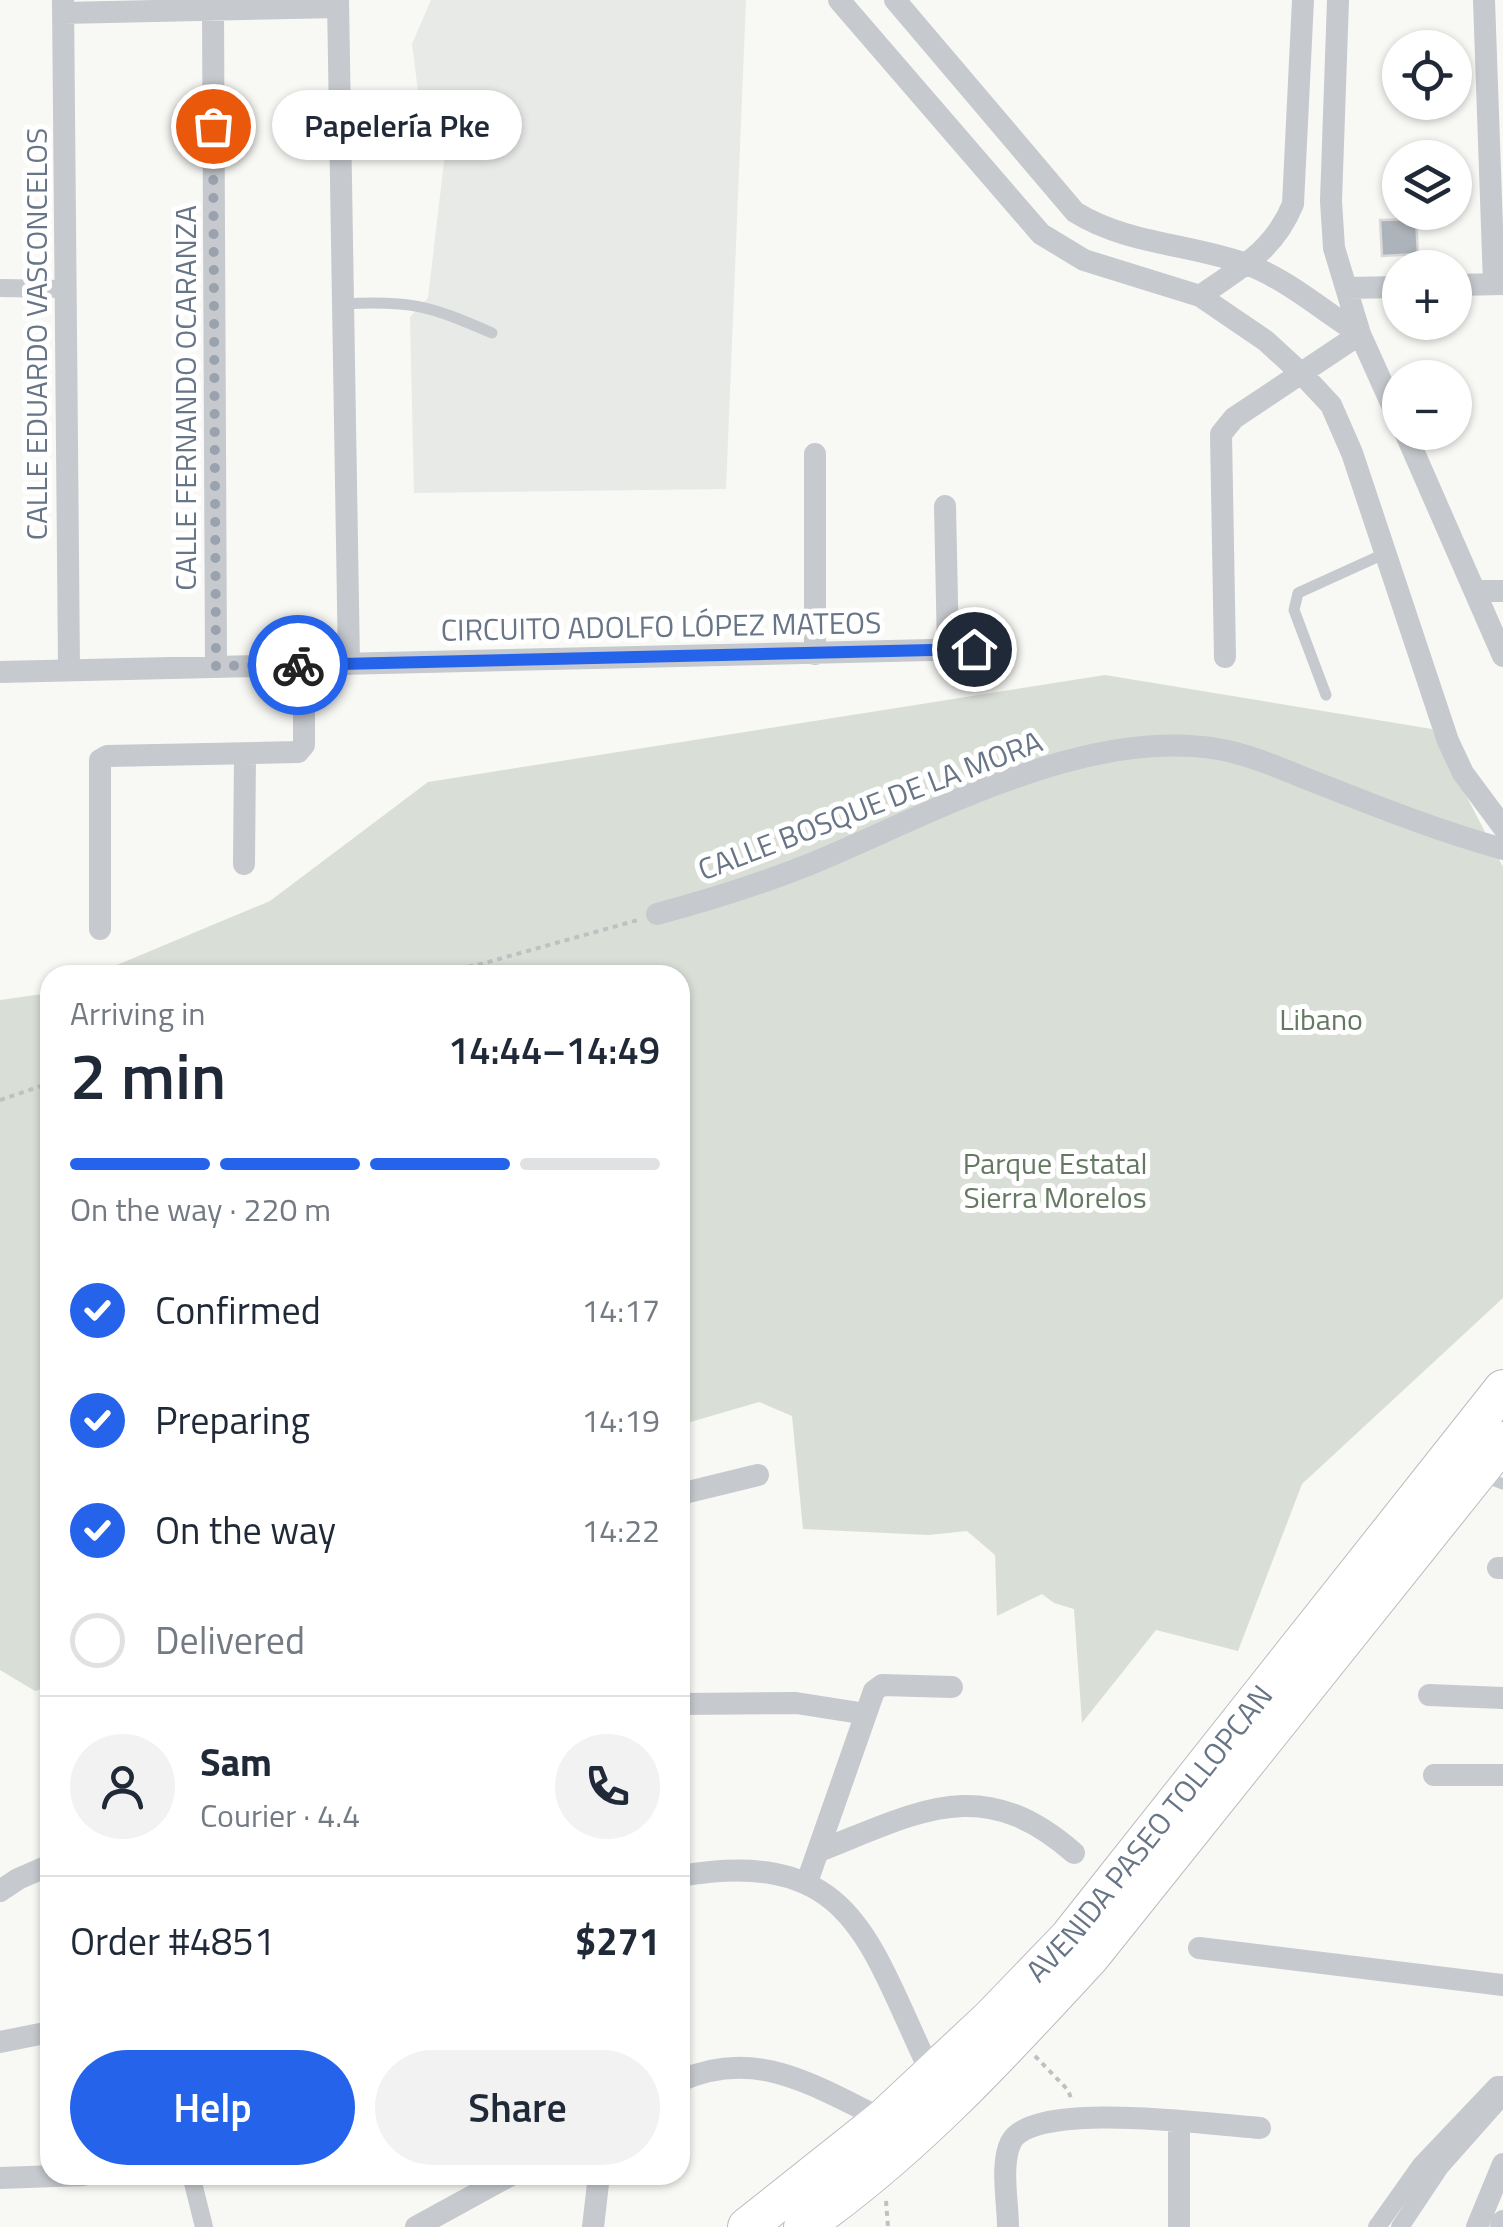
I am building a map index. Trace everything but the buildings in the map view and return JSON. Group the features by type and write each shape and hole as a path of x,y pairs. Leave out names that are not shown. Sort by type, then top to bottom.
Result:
{"highway":[{"name":"AVENIDA PASEO TOLLOPCAN","path":"746,2227 883,2120 1069,1937 1503,1389"},
{"name":"AVENIDA PASEO TOLLOPCAN","path":"802,2227 885,2166 1017,2036 1132,1907 1490,1479 1503,1441"}],"street":[{"path":"839,0 1041,234 1084,260 1200,296 1253,331 1304,374 1331,405 1344,433 1448,741 1463,772 1503,827"},
{"path":"895,0 1075,212 1118,232 1246,264 1360,334"},
{"path":"1200,296 1270,246 1293,204 1303,0"},
{"path":"1338,0 1331,227 1360,334 1382,382"},
{"path":"1472,285 1499,284 1484,0"},
{"path":"63,6 213,10 338,4 349,664"},
{"name":"CALLE EDUARDO VASCONCELOS","path":"63,6 69,668"},
{"name":"CALLE FERNANDO OCARANZA","path":"213,10 216,666"},
{"path":"1301,56 1336,56"},
{"path":"1347,288 1382,287"},
{"path":"0,288 66,290"},
{"path":"1225,657 1221,434 1234,418 1360,334"},
{"path":"1412,450 1503,656"},
{"path":"815,454 816,654"},
{"path":"945,506 948,649"},
{"path":"1477,591 1503,591"},
{"name":"CIRCUITO ADOLFO LÓPEZ MATEOS","path":"0,672 974,649"},
{"path":"100,929 100,760 108,756 292,753 304,745 304,665"},
{"name":"CALLE BOSQUE DE LA MORA","path":"657,914 736,893 1047,767 1093,755 1156,748 1193,746 1253,758 1425,825 1503,849"},
{"path":"244,864 245,754"},
{"path":"690,1491 758,1474"},
{"path":"807,1882 874,1690 882,1685 952,1687"},
{"path":"1429,1696 1503,1698"},
{"path":"690,1704 796,1703 866,1714"},
{"path":"1434,1775 1503,1776"},
{"path":"819,1851 914,1814 944,1806 976,1805 1027,1818 1074,1853"},
{"path":"0,1891 40,1869"},
{"path":"690,1875 738,1869 776,1871 827,1894 848,1914 867,1942 932,2075"},
{"path":"1199,1948 1503,1986"},
{"path":"0,2042 40,2034"},
{"path":"690,2077 708,2070 756,2067 784,2074 883,2120"},
{"path":"1377,2227 1421,2165 1497,2085 1503,2086"},
{"path":"1400,2227 1440,2167 1503,2096"},
{"path":"1008,2227 1007,2156 1016,2134 1029,2124 1077,2117 1260,2128"},
{"path":"1179,2122 1179,2227"},
{"path":"1477,2227 1503,2164"},
{"path":"0,2178 40,2177"},
{"path":"194,2185 204,2227"},
{"path":"416,2227 493,2185"},
{"path":"592,2227 598,2185"}],"lane":[{"path":"343,304 420,304 492,333"},
{"path":"1326,696 1294,610 1294,598 1386,554"}],"path":[{"path":"476,965 657,914"},
{"path":"0,1100 40,1086"},
{"path":"1017,2036 1068,2090"}],"shaded area":[{"path":"431,0 746,0 726,489 414,493 410,317 428,298 447,136 423,130 412,44"}],"green space":[{"name":"Parque Estatal Sierra Morelos","path":"1105,675 1432,729 1503,867 1503,1298 1302,1484 1238,1651 1156,1630 1082,1723 1074,1609 1054,1603 1042,1594 997,1616 995,1555 967,1531 928,1535 803,1529 792,1416 759,1402 690,1422 690,965 117,965 270,901 428,782"},
{"path":"40,994 40,1689 35,1691 0,1670 0,1000"}],"way so far":[{"path":"213,126 216,666 298,665"}],"place":[{"name":"Papelería Pke","path":"213,126"}],"route":[{"path":"298,665 974,649"}],"park label":[{"name":"Libano","path":"1321,1019"}]}
